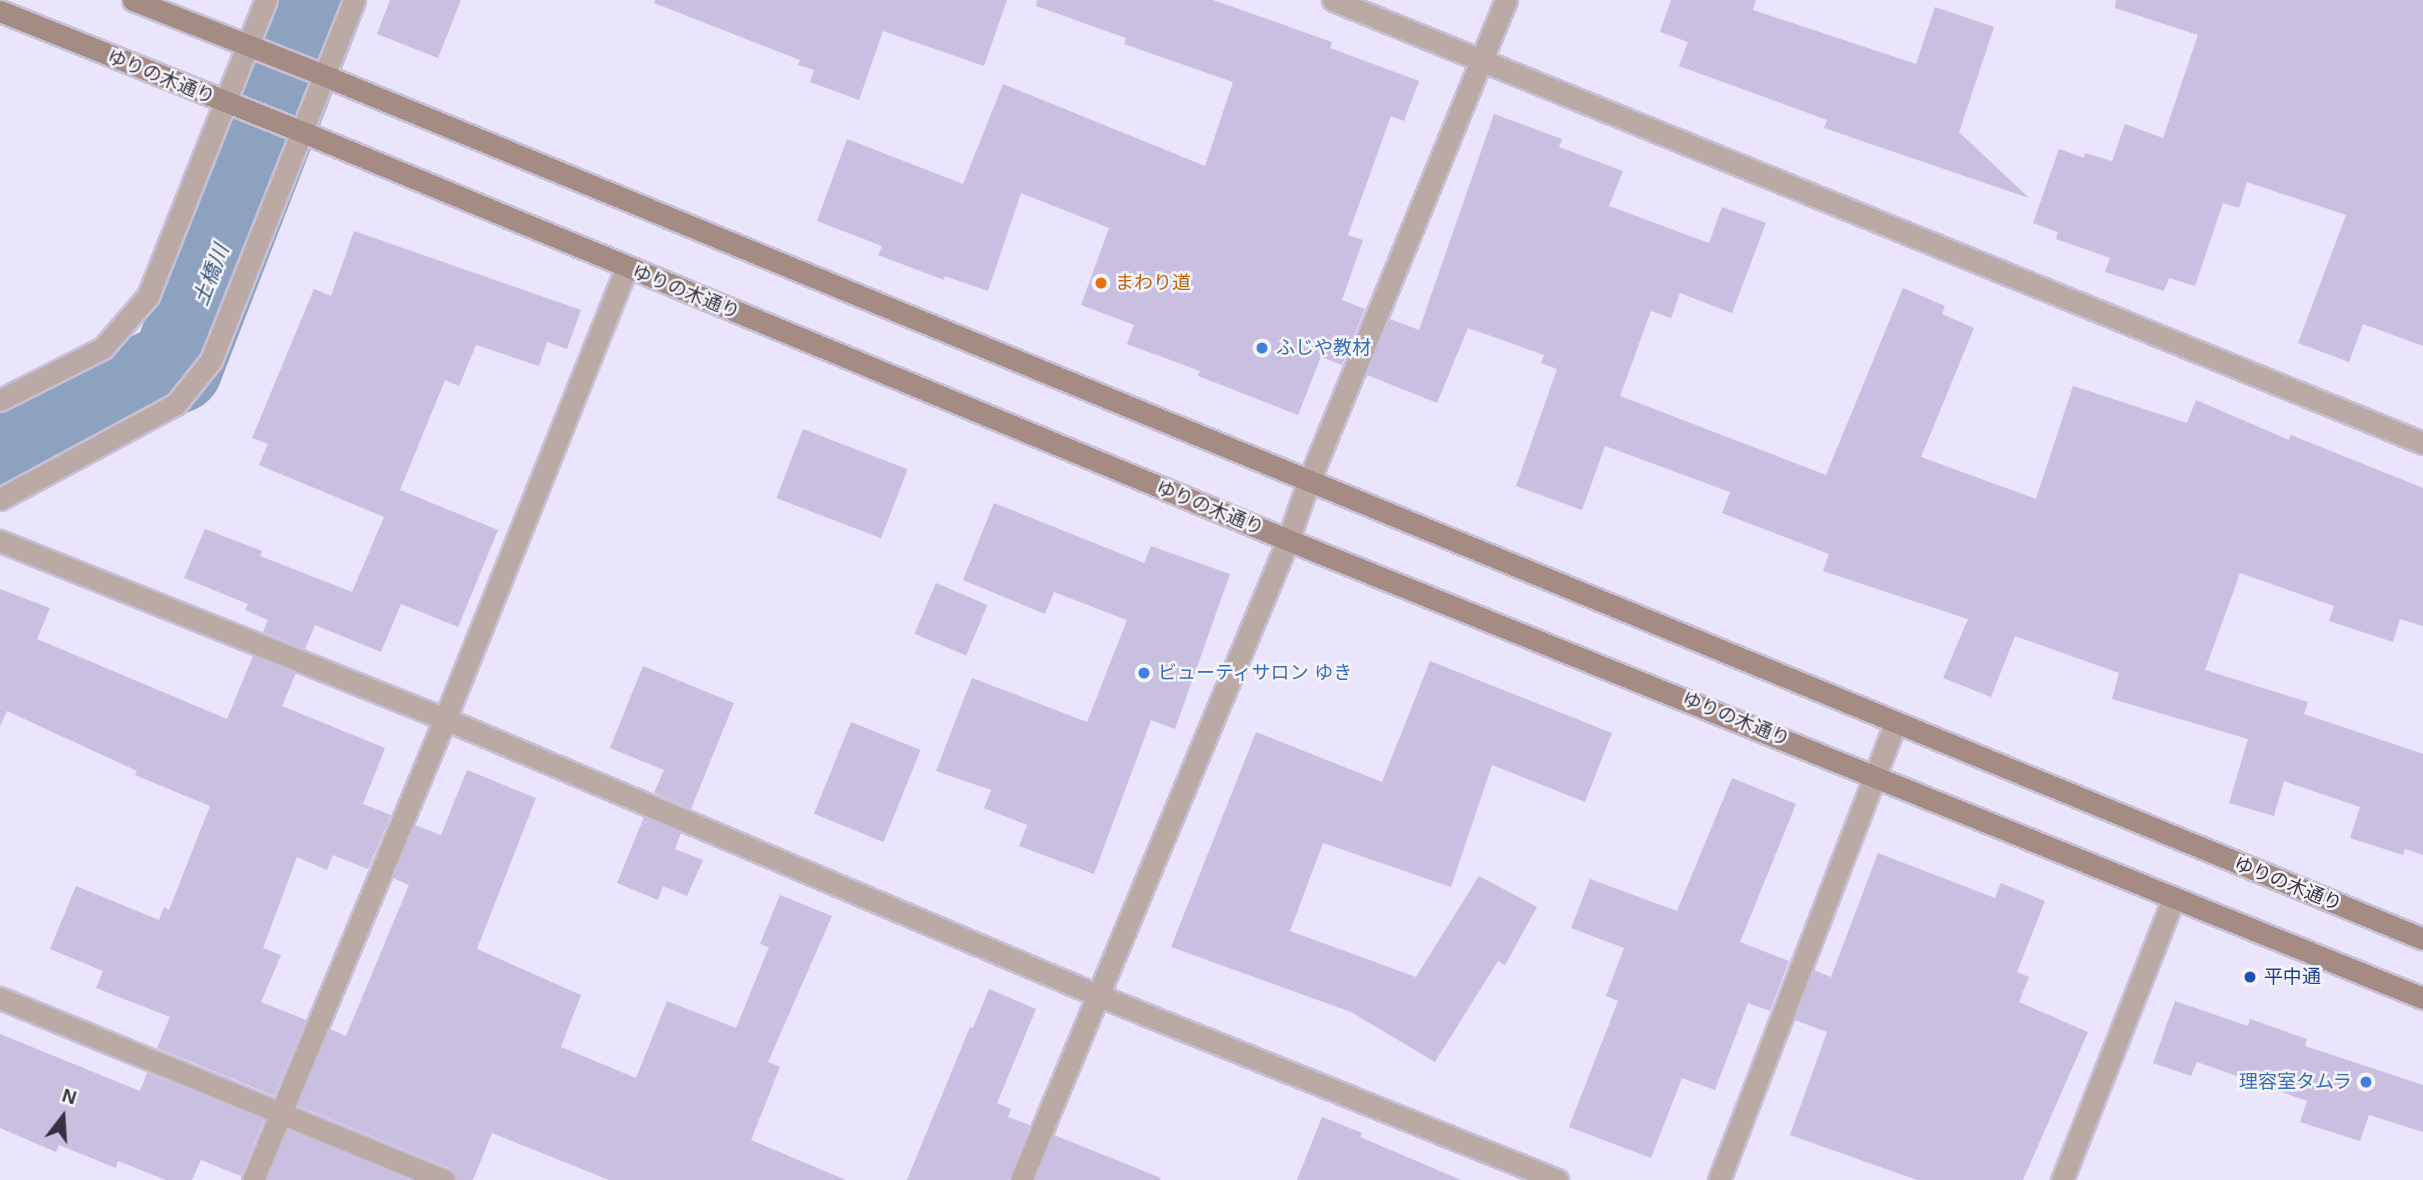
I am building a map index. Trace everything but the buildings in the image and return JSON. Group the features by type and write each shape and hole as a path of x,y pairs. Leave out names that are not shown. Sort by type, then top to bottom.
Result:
{"street":[{"name":"ゆりの木通り","path":"133,0 323,75 2423,939"},
{"path":"0,400 103,348 148,296 265,0"},
{"path":"0,499 176,404 211,360 354,0"},
{"path":"1333,0 2423,443"},
{"path":"1021,1180 1288,540 1308,482 1506,0"},
{"name":"ゆりの木通り","path":"0,11 225,103 301,131 626,268 1288,540 1877,775 2423,998"},
{"path":"253,1180 446,719 626,268"},
{"path":"0,541 446,719 1097,995 1557,1180"},
{"path":"1719,1180 1895,724"},
{"path":"2062,1180 2175,897"},
{"path":"0,998 444,1180"}],"waterway":[{"name":"土橋川","path":"0,455 77,412 176,366 318,0"}],"place":[{"name":"まわり道","path":"1101,283"},
{"name":"ふじや教材","path":"1262,348"},
{"name":"ビューティサロン ゆき","path":"1144,673"},
{"name":"平中通","path":"2250,977"},
{"name":"理容室タムラ","path":"2366,1082"}]}
